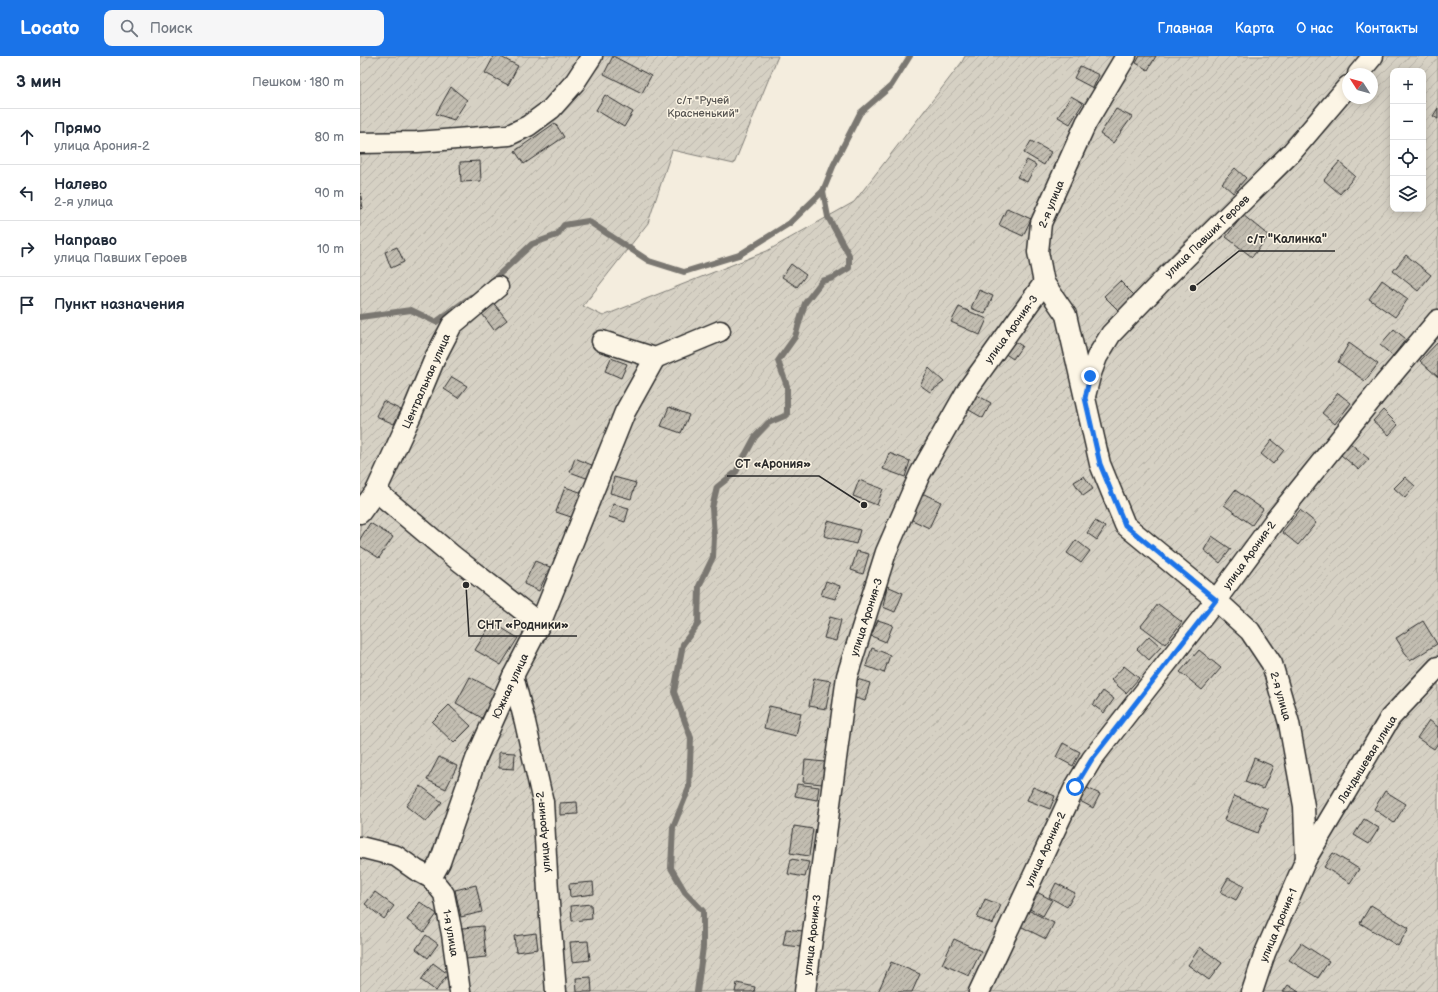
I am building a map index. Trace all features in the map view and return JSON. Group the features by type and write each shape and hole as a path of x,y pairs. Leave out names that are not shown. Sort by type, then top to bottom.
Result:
{"street":[{"path":"360,143 417,142 509,134 528,126 551,109 575,82 592,56"},
{"name":"2-я улица","path":"1126,56 1086,123 1041,223 1038,252 1044,283 1066,315 1100,464 1125,525 1216,600 1250,631 1272,664 1289,723 1304,806 1306,859"},
{"path":"1363,68 1373,56"},
{"name":"улица Павших Героев","path":"1085,398 1090,376 1097,357 1111,334 1292,152 1342,93"},
{"name":"улица Арония-3","path":"805,992 847,676 886,552 920,474 968,389 1044,283"},
{"name":"Центральная улица","path":"360,513 376,491 412,413 435,358 452,325 498,287"},
{"name":"улица Арония-2","path":"978,992 1075,787 1092,759 1216,600 1275,520 1380,389 1438,320"},
{"path":"602,341 655,358 720,331"},
{"name":"Южная улица","path":"436,870 476,759 513,676 540,624 625,412 655,358"},
{"path":"376,491 453,556 540,624"},
{"name":"Ландышевая улица","path":"1306,859 1390,718 1438,667"},
{"name":"улица Арония-2","path":"513,676 543,802 556,992"},
{"path":"360,847 396,856 416,870 436,870"},
{"name":"улица Арония-1","path":"1252,992 1265,953 1306,859"},
{"name":"1-я улица","path":"436,870 444,894 452,934 460,992"}],"green space":[{"name":"с/т \"Ручей Красненький\"","path":"360,56 778,56 734,164 672,150 648,223 583,306 603,316 767,251 854,202 962,62 965,56 1438,56 1438,992 360,992"}],"building":[{"path":"494,56 499,56 518,66 508,85 485,73"},
{"path":"613,56 651,76 642,93 604,74"},
{"path":"1140,56 1156,56 1148,70 1136,63"},
{"path":"1080,66 1099,75 1093,88 1074,78"},
{"path":"451,87 467,100 454,120 436,114"},
{"path":"605,95 633,112 624,127 596,110"},
{"path":"1071,96 1083,103 1070,124 1058,117"},
{"path":"1438,108 1438,119 1433,116"},
{"path":"1116,109 1132,117 1113,143 1100,134"},
{"path":"555,123 564,137 524,164 515,151"},
{"path":"1031,141 1051,152 1044,165 1024,153"},
{"path":"1027,160 1036,165 1027,182 1017,177"},
{"path":"480,161 481,181 461,182 460,162"},
{"path":"1339,162 1355,176 1340,194 1324,180"},
{"path":"1235,168 1246,178 1233,193 1222,183"},
{"path":"360,192 363,208 360,209"},
{"path":"1007,208 1031,219 1023,236 999,225"},
{"path":"1243,215 1269,236 1252,257 1226,237"},
{"path":"397,247 404,262 391,268 385,252"},
{"path":"1406,255 1431,275 1418,291 1393,271"},
{"path":"791,264 806,275 797,287 782,277"},
{"path":"1382,280 1408,299 1395,317 1369,299"},
{"path":"1120,281 1135,296 1119,311 1104,296"},
{"path":"979,290 993,296 985,314 971,308"},
{"path":"492,301 507,320 494,330 480,311"},
{"path":"959,307 987,319 980,335 951,322"},
{"path":"1394,329 1406,339 1393,356 1380,345"},
{"path":"1013,340 1022,346 1013,359 1004,353"},
{"path":"1349,343 1378,364 1365,381 1338,362"},
{"path":"1437,343 1438,345 1438,377 1420,361"},
{"path":"611,358 627,364 621,378 605,371"},
{"path":"929,368 944,382 930,392 920,385"},
{"path":"452,377 467,386 458,398 444,389"},
{"path":"1338,393 1351,403 1335,424 1322,413"},
{"path":"977,395 991,403 983,418 969,410"},
{"path":"383,401 401,410 394,424 376,416"},
{"path":"669,407 689,415 681,433 661,426"},
{"path":"1383,410 1398,425 1389,435 1373,421"},
{"path":"1272,440 1284,450 1273,464 1261,454"},
{"path":"1350,443 1369,459 1359,470 1341,455"},
{"path":"889,453 910,461 905,477 883,469"},
{"path":"575,458 594,466 589,479 570,472"},
{"path":"1084,476 1093,489 1083,496 1074,482"},
{"path":"614,477 636,483 631,499 610,493"},
{"path":"1405,477 1415,486 1405,498 1394,488"},
{"path":"859,480 883,489 877,505 853,496"},
{"path":"565,487 583,493 574,518 556,512"},
{"path":"1235,490 1263,509 1252,525 1224,505"},
{"path":"922,493 941,502 929,528 910,519"},
{"path":"613,504 629,508 625,522 609,517"},
{"path":"1300,510 1316,523 1298,545 1282,532"},
{"path":"828,521 860,530 856,544 824,536"},
{"path":"1095,521 1105,527 1097,540 1087,533"},
{"path":"370,523 393,537 379,558 360,546 360,539"},
{"path":"1212,536 1231,549 1220,563 1204,550"},
{"path":"1076,540 1090,551 1081,563 1067,553"},
{"path":"857,551 869,554 863,574 851,570"},
{"path":"535,561 550,567 539,591 524,584"},
{"path":"826,581 840,586 835,599 821,595"},
{"path":"887,586 903,593 895,612 883,607"},
{"path":"1158,604 1182,622 1165,644 1141,626"},
{"path":"830,617 841,620 836,641 824,638"},
{"path":"878,620 893,625 886,642 871,636"},
{"path":"1423,621 1437,644 1410,661 1396,638"},
{"path":"492,622 518,638 501,665 475,650"},
{"path":"1149,636 1161,647 1149,660 1137,649"},
{"path":"872,648 890,655 884,673 866,666"},
{"path":"1199,650 1221,668 1202,690 1180,672"},
{"path":"1124,666 1139,678 1126,693 1111,680"},
{"path":"470,677 496,691 482,718 456,703"},
{"path":"814,678 831,681 826,709 809,706"},
{"path":"857,679 870,683 865,701 852,697"},
{"path":"1103,691 1114,699 1104,713 1093,705"},
{"path":"449,705 471,726 454,743 432,722"},
{"path":"769,706 801,713 796,736 764,728"},
{"path":"1429,720 1438,727 1438,743 1434,749 1417,738"},
{"path":"1063,743 1080,752 1073,766 1056,757"},
{"path":"499,752 515,753 514,769 499,768"},
{"path":"439,757 457,766 446,789 427,780"},
{"path":"1254,758 1273,766 1263,789 1245,782"},
{"path":"805,760 825,762 822,784 803,782"},
{"path":"797,784 819,787 817,800 795,796"},
{"path":"421,786 442,802 426,822 406,806"},
{"path":"1033,787 1055,796 1050,809 1027,800"},
{"path":"1087,788 1100,794 1093,808 1080,801"},
{"path":"1385,791 1406,804 1394,823 1374,809"},
{"path":"1234,796 1268,809 1258,833 1224,820"},
{"path":"577,802 578,814 560,815 560,803"},
{"path":"1364,819 1379,828 1369,844 1354,835"},
{"path":"794,826 813,829 809,856 790,853"},
{"path":"1333,853 1359,869 1350,883 1324,867"},
{"path":"791,859 809,862 805,877 788,874"},
{"path":"1228,878 1244,886 1236,900 1220,892"},
{"path":"593,882 594,894 570,897 569,884"},
{"path":"1056,883 1075,893 1067,907 1049,897"},
{"path":"476,885 482,912 461,917 455,890"},
{"path":"1035,891 1052,900 1043,916 1026,907"},
{"path":"375,892 394,906 384,919 365,904"},
{"path":"985,899 1001,905 993,924 977,918"},
{"path":"420,902 437,914 424,932 407,920"},
{"path":"591,904 592,919 572,921 571,906"},
{"path":"1371,905 1409,928 1398,946 1360,923"},
{"path":"1028,910 1054,923 1046,939 1020,926"},
{"path":"483,926 486,957 466,959 462,928"},
{"path":"786,929 803,931 801,947 783,945"},
{"path":"536,933 538,949 516,952 514,936"},
{"path":"426,935 438,944 428,958 416,949"},
{"path":"954,939 981,951 969,976 942,964"},
{"path":"588,941 590,960 572,962 570,942"},
{"path":"1301,943 1329,961 1318,978 1289,960"},
{"path":"1200,947 1222,963 1209,980 1188,965"},
{"path":"891,962 920,974 912,992 878,992"},
{"path":"433,963 448,974 436,991 421,980"},
{"path":"591,977 592,992 577,992 576,978"},
{"path":"737,983 755,987 754,992 735,992"},
{"path":"1288,985 1299,992 1283,992"}],"waterway":[{"path":"697,992 703,947 703,911 685,892 671,868 673,827 689,788 691,738 674,692 683,644 698,624 699,586 713,557 714,536 712,508 717,487 736,472 755,437 768,423 787,415 787,386 778,361 795,337 805,303 822,281 833,278 849,268 849,255 828,217 823,191 834,164 860,113 891,86 910,56"},
{"path":"491,282 532,244 557,235 564,225 588,221 649,261 684,272 739,255 790,223 823,191"},
{"path":"360,317 411,310 436,322 471,297"}],"place":[{"name":"с/т \"Калинка\"","path":"1193,288"},
{"name":"СТ «Арония»","path":"864,505"},
{"name":"СНТ «Родники»","path":"466,585"}],"route":[{"path":"1075,787 1092,759 1216,600 1125,525 1100,464 1085,398 1090,376"}]}
